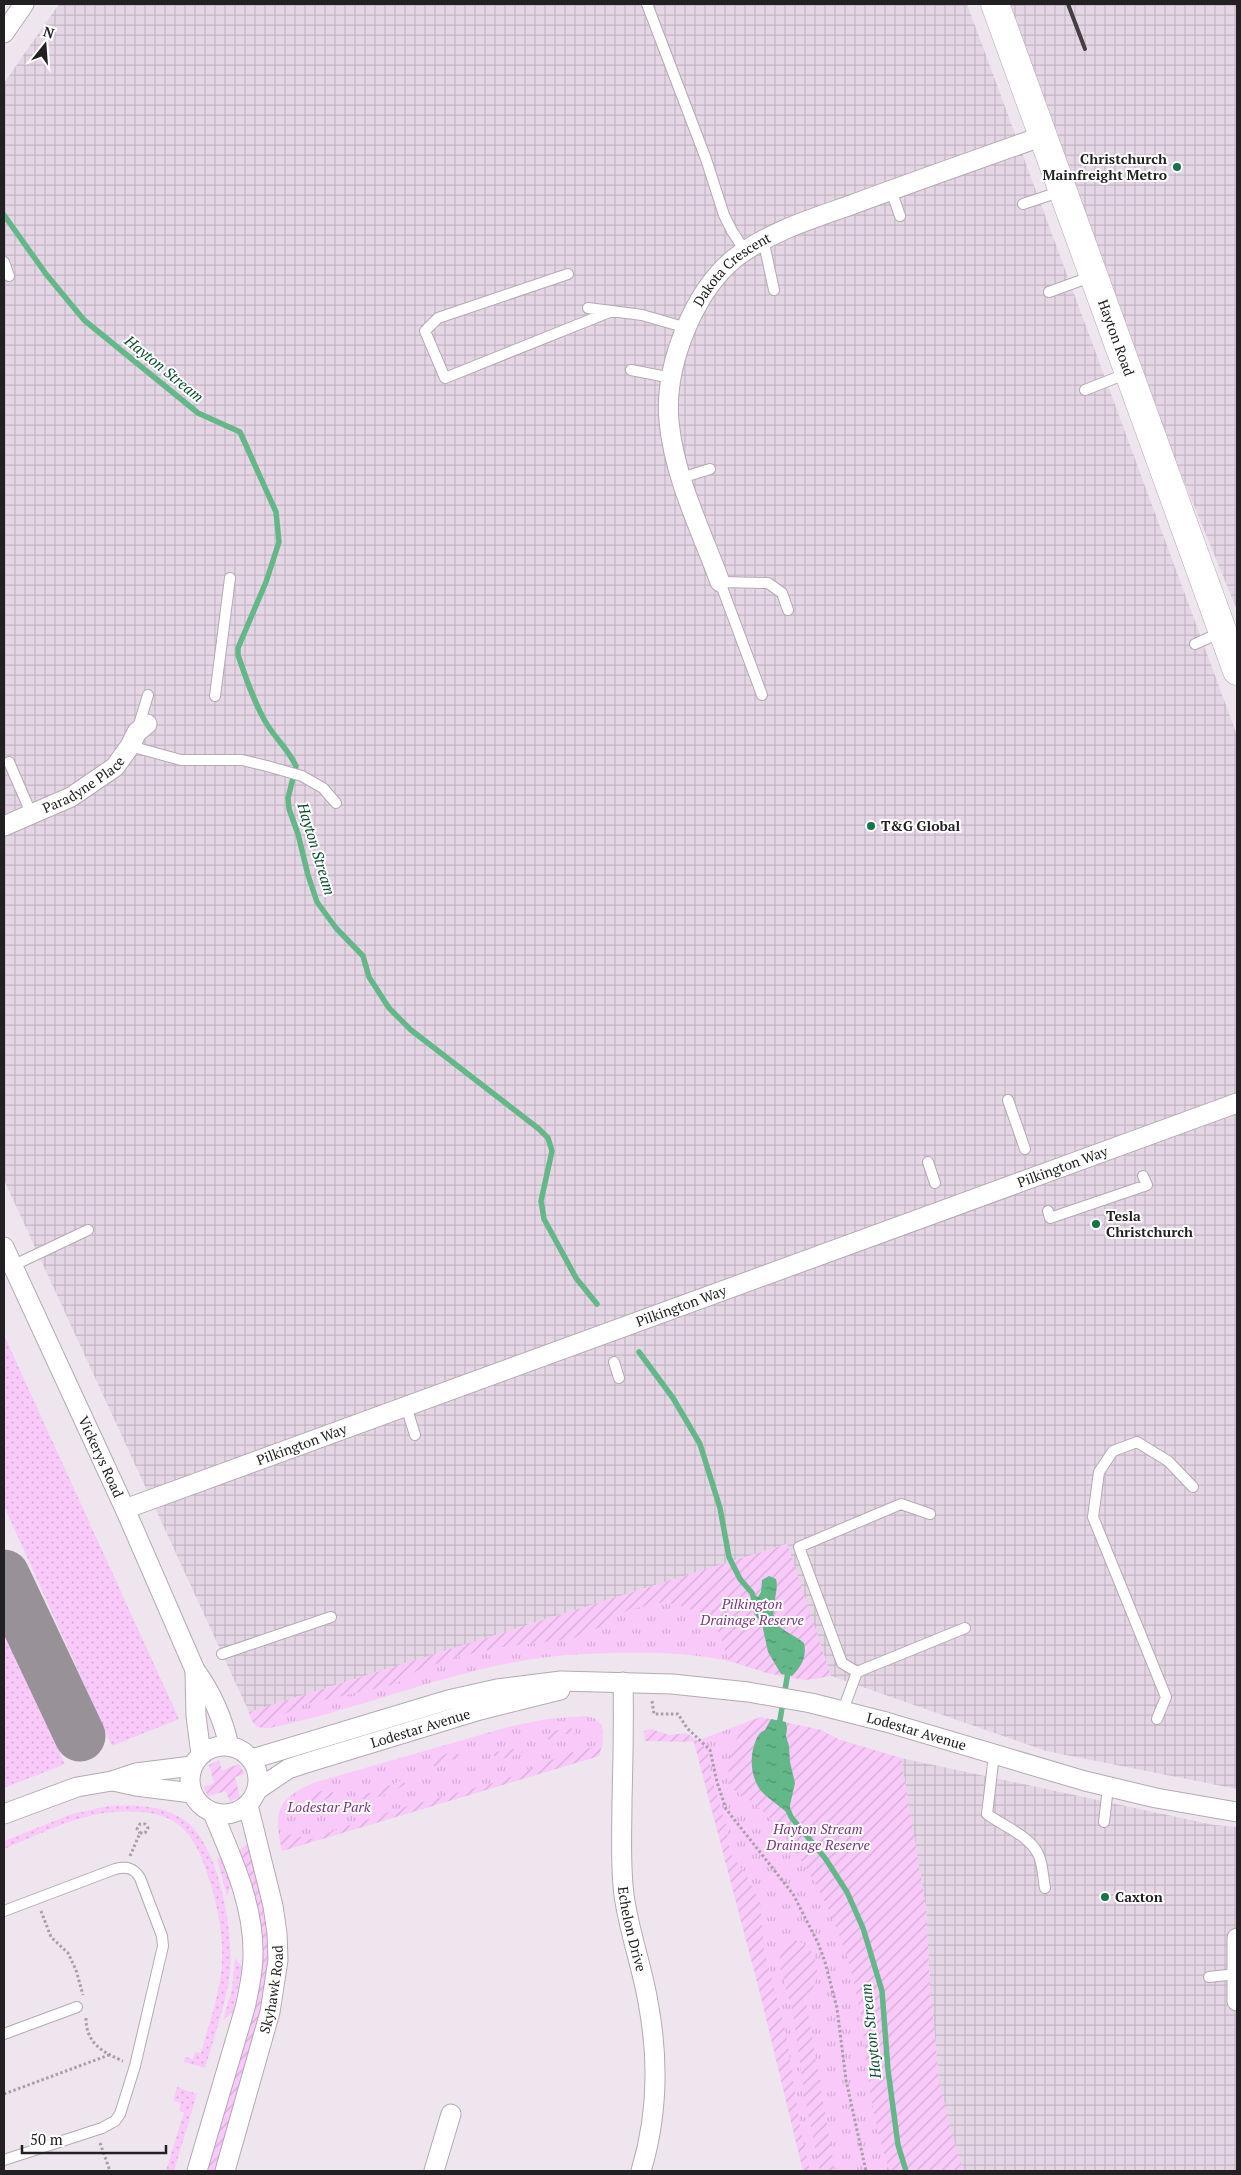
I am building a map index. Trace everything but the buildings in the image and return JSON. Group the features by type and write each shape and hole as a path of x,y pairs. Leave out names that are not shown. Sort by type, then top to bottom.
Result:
{"street":[{"path":"4,33 24,4"},
{"name":"Hayton Road","path":"995,4 1237,671"},
{"name":"Dakota Crescent","path":"720,582 681,478 674,454 669,419 672,378 678,353 695,309 717,276 745,251 762,239 1043,136"},
{"name":"Paradyne Place","path":"4,826 72,797 116,767 138,734"},
{"name":"Pilkington Way","path":"125,1509 1237,1103"},
{"name":"Vickerys Road","path":"4,1247 125,1509 195,1670 206,1686 226,1733 229,1746"},
{"name":"Vickerys Road","path":"195,1670 196,1760"},
{"name":"Lodestar Avenue","path":"252,1759 448,1700 497,1689 561,1681 672,1684 764,1694 843,1710 1108,1787 1156,1798 1237,1812"},
{"name":"Echelon Drive","path":"623,1682 621,1834 624,1894 629,1924 648,2002 656,2066 656,2097 652,2131 642,2171"},
{"name":"Lodestar Avenue","path":"253,1798 288,1769 331,1754 480,1710 590,1683"},
{"path":"229,1746 238,1748 252,1759 257,1770 253,1798 232,1814 213,1813 204,1808 192,1793 189,1780 196,1760 209,1748 229,1746"},
{"path":"4,1814 77,1787 112,1781 136,1773 196,1760"},
{"path":"112,1781 192,1793"},
{"name":"Skyhawk Road","path":"225,2171 270,2012 278,1960 273,1906 253,1798"},
{"name":"Skyhawk Road","path":"197,2171 245,2008 251,1983 253,1955 249,1908 229,1849 213,1813"},
{"path":"1237,1938 1237,2001"},
{"path":"434,2171 451,2114"}],"lane":[{"path":"647,4 706,159 724,215 745,251"},
{"path":"892,190 900,216"},
{"path":"1022,204 1063,190"},
{"path":"762,239 774,290"},
{"path":"4,262 9,276"},
{"path":"568,274 438,318 425,331 445,378 612,311"},
{"path":"1049,292 1094,276"},
{"path":"588,308 642,315 687,328"},
{"path":"631,370 672,378"},
{"path":"1085,390 1129,373"},
{"path":"681,478 710,469"},
{"path":"215,696 230,578"},
{"path":"762,695 720,582 768,583 782,593 788,610"},
{"path":"1195,644 1223,632"},
{"path":"148,695 138,734 181,760 242,760 285,771 302,776 323,788 336,803"},
{"path":"9,762 32,814"},
{"path":"1008,1100 1025,1149"},
{"path":"928,1162 935,1183"},
{"path":"1048,1211 1050,1218 1147,1185 1143,1176"},
{"path":"12,1266 88,1230"},
{"path":"614,1362 619,1378"},
{"path":"406,1406 415,1435"},
{"path":"1157,1719 1166,1697 1093,1517 1099,1472 1113,1452 1137,1442 1168,1460 1193,1487"},
{"path":"857,1672 842,1663 799,1547 901,1504 930,1514"},
{"path":"222,1654 331,1617"},
{"path":"843,1710 857,1672 965,1628"},
{"path":"994,1755 987,1814 1019,1833 1039,1855 1045,1888"},
{"path":"1104,1822 1108,1787"},
{"path":"4,1911 115,1869 124,1868 136,1871 140,1878 162,1936 163,1946 135,2066 120,2114 115,2121 102,2128 4,2160"},
{"path":"1209,1976 1236,1974"},
{"path":"4,2034 82,2006"}],"path":[{"path":"652,1700 654,1714 678,1714 687,1728 708,1747 712,1753 717,1782 726,1809 793,1894 818,1943 837,2008 848,2088 866,2171"},
{"path":"124,1868 140,1833"},
{"path":"36,1898 51,1937 68,1953 76,1970 86,2032 98,2047 110,2055 135,2066"},
{"path":"4,2094 110,2055"},
{"path":"102,2128 101,2146 110,2171"}],"shaded area":[{"path":"59,4 967,4 1237,735 1237,1789 1046,1751 831,1676 787,1544 249,1712 4,1180 4,83"},
{"path":"988,4 1237,4 1237,610"},
{"path":"901,1758 1214,1825 1237,1827 1237,2171 964,2171 951,2132 939,2080 930,1987 926,1908"}],"green space":[{"path":"4,1335 179,1719 112,1746 4,1506"},
{"name":"Pilkington Drainage Reserve","path":"787,1544 831,1676 812,1679 784,1677 724,1660 690,1655 584,1654 544,1657 466,1673 313,1718 274,1727 261,1728 250,1717 249,1712"},
{"name":"Pilkington Drainage Reserve","path":"787,1544 831,1676 805,1680 767,1673 729,1661 719,1633 707,1619 706,1614 675,1604 658,1603 628,1610 603,1626 571,1639 502,1647 465,1655 420,1669 395,1684 302,1705 279,1717 274,1727 261,1728 250,1717 249,1712"},
{"path":"4,1630 65,1764 4,1788"},
{"name":"Lodestar Park","path":"586,1716 594,1718 602,1725 603,1741 599,1756 282,1851 278,1826 281,1808 293,1794 316,1782 512,1726 547,1719"},
{"name":"Hayton Stream Drainage Reserve","path":"760,1717 821,1730 840,1740 901,1758 926,1908 930,1987 939,2080 951,2132 964,2171 803,2171 760,1993 694,1742"},
{"path":"760,1717 821,1730 840,1740 901,1758 926,1908 930,1987 939,2080 951,2132 964,2171 890,2171 873,2107 856,1989 837,1929 820,1892 783,1834 768,1816 751,1801 730,1788 728,1773 730,1757 739,1733 744,1726"},
{"path":"575,1729 576,1733 563,1734 550,1741 546,1738 552,1731"},
{"path":"651,1729 669,1735 687,1733 704,1746 709,1755 711,1776 726,1825 730,1853 746,1875 760,1902 764,1951 786,2033 800,2127 810,2171 803,2171 760,1993 694,1742 645,1741 644,1731"},
{"path":"602,1745 599,1756 282,1851 279,1837 287,1834 310,1839 401,1808 503,1780 569,1753"},
{"path":"522,1748 523,1752 512,1757 500,1758 493,1755 497,1752"},
{"path":"453,1752 462,1756 462,1758 445,1761 436,1767 433,1766 438,1758"},
{"path":"219,1760 222,1770 239,1764 245,1774 235,1777 240,1797 230,1802 226,1791 208,1796 203,1787 214,1783 209,1765"},
{"path":"402,1780 405,1784 394,1791 379,1796 365,1799 354,1796 374,1792"},
{"path":"329,1790 335,1793 333,1796 308,1807 302,1806 313,1794"},
{"path":"109,1806 157,1808 175,1814 196,1831 215,1867 222,1889 231,1955 230,1972 223,2008 205,2068 184,2062 185,2057 193,2059 195,2052 201,2053 219,1983 222,1941 211,1885 198,1849 190,1836 169,1819 154,1814 115,1812 72,1821 4,1849 4,1841 72,1814"},
{"path":"250,1842 268,1911 271,1974 217,2171 203,2171 253,2000 238,1851"},
{"path":"224,1857 232,1883 227,1896 217,1859"},
{"path":"793,1940 800,1942 811,1951 817,1965 816,1981 813,1988 805,1996 835,2171 820,2171 805,2099 793,2013 779,1964 782,1946"},
{"path":"235,1958 242,1967 233,2012 223,2020 232,1989"},
{"path":"177,2087 197,2094 174,2171 166,2171 184,2112 179,2111 181,2103 173,2101"}],"water":[{"path":"769,1576 776,1579 777,1584 774,1608 775,1620 780,1627 804,1643 803,1661 792,1676 781,1674 768,1652 762,1624 751,1609 752,1593 758,1597 761,1592 762,1580"},
{"path":"771,1719 786,1722 786,1736 795,1783 790,1805 791,1817 764,1794 754,1778 752,1758 756,1741"}],"waterway":[{"name":"Hayton Stream","path":"4,215 46,274 84,320 198,413 240,432 276,512 279,542 266,582 238,648 238,655 261,713 296,766 288,798 289,809 317,902 336,928 363,956 369,977 389,1008 411,1030 548,1138 552,1151 541,1201 544,1219 576,1278 597,1304"},
{"name":"Hayton Stream","path":"639,1352 673,1398 700,1444 720,1508 729,1557 740,1579 752,1593 754,1599"},
{"name":"Hayton Stream","path":"779,1726 788,1672 786,1669"},
{"name":"Hayton Stream","path":"789,1812 791,1817 825,1858 847,1892 863,1928 882,1991 888,2070 898,2145 906,2171"}],"taxiway":[{"path":"4,1575 80,1736"}],"railway":[{"path":"1068,4 1085,49"}],"place":[{"name":"Christchurch Mainfreight Metro","path":"1177,167"},
{"name":"T&G Global","path":"871,826"},
{"name":"Tesla Christchurch","path":"1096,1224"},
{"name":"Caxton","path":"1105,1897"}]}
